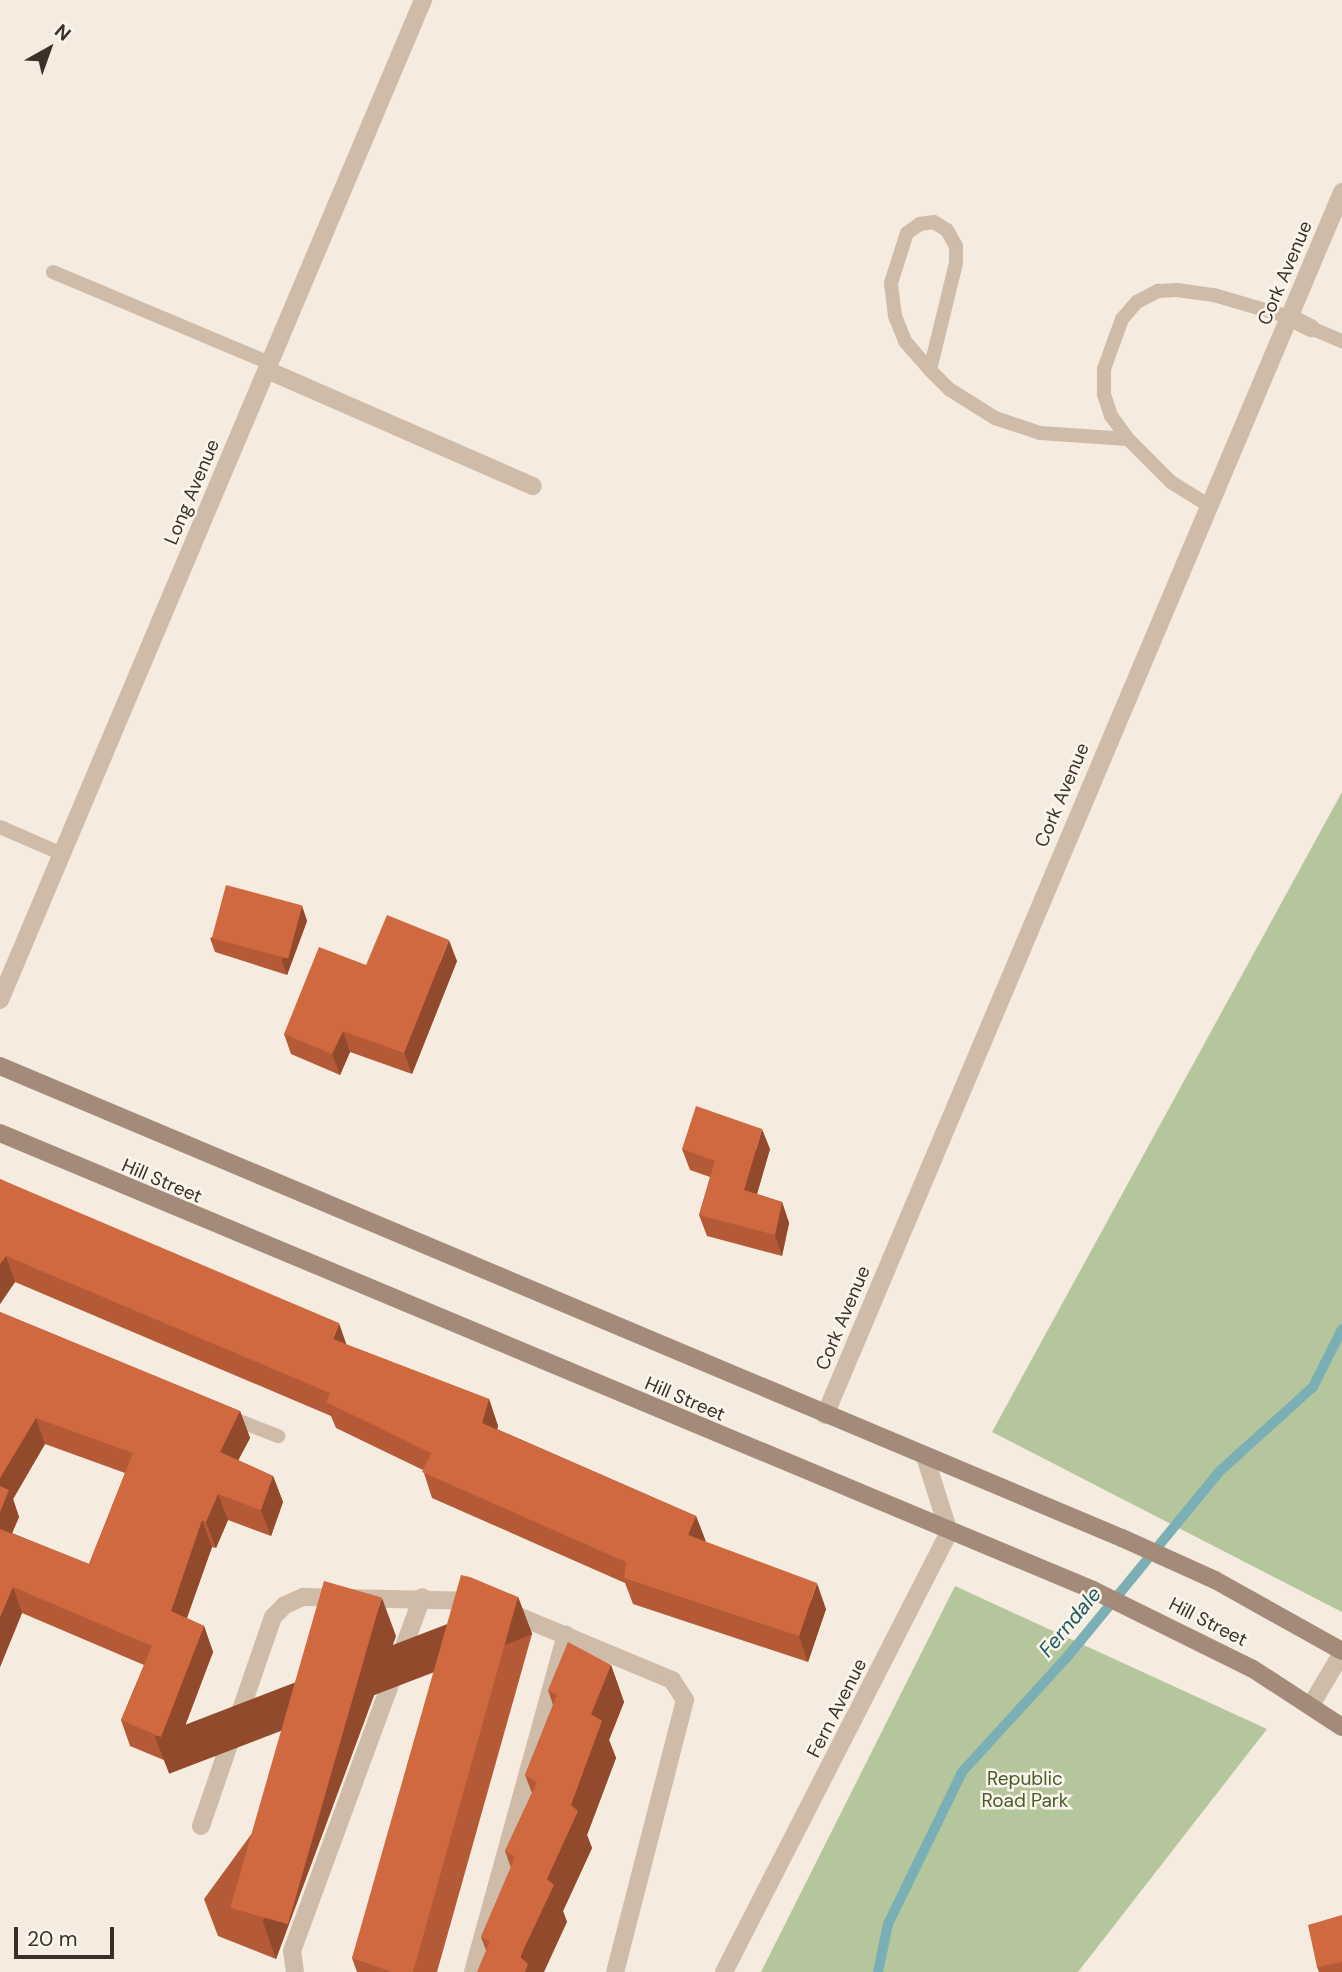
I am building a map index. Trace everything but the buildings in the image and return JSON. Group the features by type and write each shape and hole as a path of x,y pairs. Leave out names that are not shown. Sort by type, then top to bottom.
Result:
{"main road":[{"name":"Hill Street","path":"0,1066 1122,1538 1215,1580 1342,1652"},
{"name":"Hill Street","path":"0,1133 1093,1590 1190,1636 1311,1705 1342,1727"}],"street":[{"name":"Long Avenue","path":"0,1000 423,0"},
{"name":"Cork Avenue","path":"825,1415 1342,192"},
{"path":"1289,317 1311,328"},
{"path":"268,366 533,486"},
{"path":"925,1457 949,1532"},
{"name":"Fern Avenue","path":"724,1972 949,1532"},
{"path":"201,1826 273,1617 285,1605 303,1597 422,1597 487,1603 672,1680 684,1700 615,1972"},
{"path":"295,1972 292,1951 422,1597"},
{"path":"473,1972 566,1635"},
{"path":"1311,1705 1342,1652"}],"lane":[{"path":"930,370 956,263 956,246 947,230 934,222 920,224 907,233 891,283 895,316 905,341 930,370 949,389 995,418 1040,433 1128,439"},
{"path":"53,272 268,366"},
{"path":"1208,505 1171,482 1128,439 1111,416 1104,394 1104,369 1122,319 1138,302 1158,290 1177,290 1289,317"},
{"path":"1311,328 1342,341"},
{"path":"0,827 62,854"},
{"path":"215,1411 278,1436"}],"green space":[{"path":"1342,792 1342,1612 992,1432"},
{"name":"Republic Road Park","path":"955,1586 1267,1729 1078,1972 761,1972"}],"waterway":[{"name":"Ferndale","path":"878,1972 888,1924 962,1772 1068,1656 1221,1470 1313,1387 1342,1329"}]}
